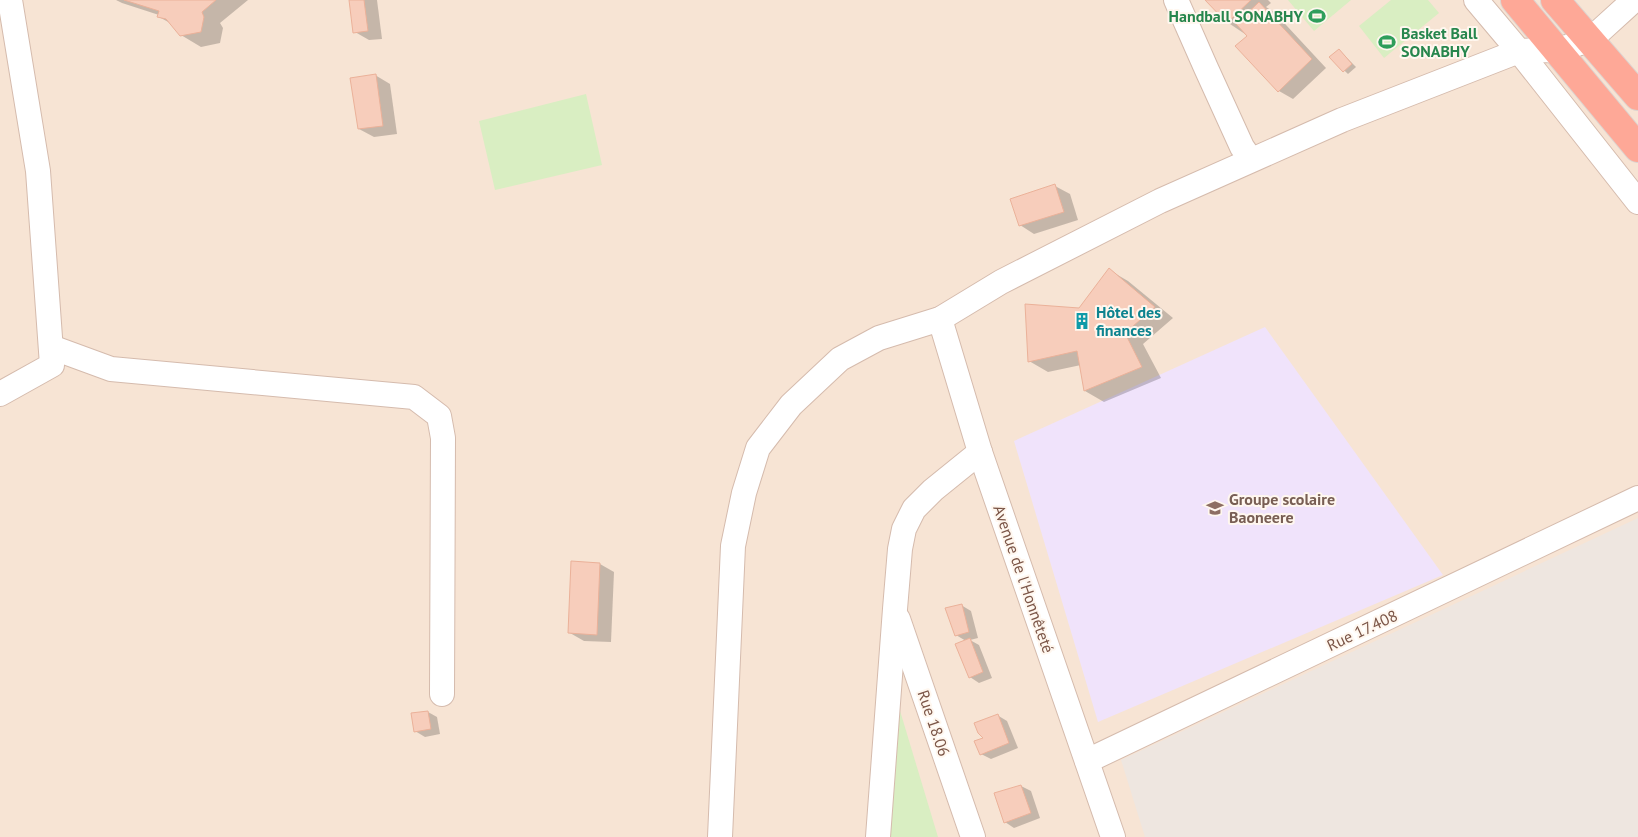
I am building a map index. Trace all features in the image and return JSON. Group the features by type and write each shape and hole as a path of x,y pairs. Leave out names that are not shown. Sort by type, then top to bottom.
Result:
{"highway":[{"path":"1515,0 1638,148"},
{"path":"1555,0 1638,96"}],"street":[{"path":"0,394 52,365 38,172 10,0"},
{"path":"1176,0 1242,147 1251,160"},
{"path":"1476,0 1519,51 1638,202"},
{"path":"720,837 733,546 744,493 758,448 791,405 840,359 878,338 940,320 1001,282 1160,201 1342,120 1519,51 1557,50 1590,40 1634,0"},
{"name":"Avenue de l'Honnêteté","path":"940,320 980,452 1113,837"},
{"path":"50,347 111,369 414,397 439,416 443,438 442,694"},
{"path":"878,837 900,549 904,529 914,509 933,490 980,452"},
{"name":"Rue 17.408","path":"1087,761 1638,498"},
{"name":"Rue 18.06","path":"895,609 973,837"}],"shaded area":[{"path":"0,0 1638,0 1638,837 0,837"},
{"name":"Groupe scolaire Baoneere","path":"1265,327 1443,575 1098,722 1014,441"},
{"path":"1638,518 1638,837 1145,837 1121,760"}],"green space":[{"name":"Handball SONABHY","path":"1288,0 1351,0 1314,31"},
{"name":"Basket Ball SONABHY","path":"1391,0 1428,0 1439,13 1384,58 1359,26"},
{"path":"586,94 602,165 495,190 479,121"},
{"path":"898,704 938,837 890,837"}],"building":[{"path":"124,0 216,0 202,12 204,17 201,32 180,36 166,19 157,17 159,11"},
{"path":"349,0 364,0 368,31 353,33"},
{"path":"1205,0 1251,0 1227,23"},
{"path":"1259,2 1312,59 1278,92 1235,46 1247,36 1236,24"},
{"path":"1339,49 1352,64 1343,72 1329,57"},
{"path":"376,74 383,126 358,129 350,78"},
{"path":"1055,184 1064,212 1019,226 1010,199"},
{"name":"Hôtel des finances","path":"1109,268 1155,307 1125,333 1142,367 1084,391 1077,351 1028,362 1025,304 1079,308"},
{"path":"571,561 600,563 597,635 568,633"},
{"path":"962,604 969,632 955,636 945,608"},
{"path":"970,638 983,672 969,678 955,644"},
{"path":"428,711 431,729 414,732 411,713"},
{"path":"998,714 1009,743 980,755 974,741 983,738 978,733 974,723"},
{"path":"1021,785 1031,813 1004,823 994,793"}],"place":[{"name":"Handball SONABHY","path":"1317,16"},
{"name":"Basket Ball SONABHY","path":"1387,42"},
{"name":"Hôtel des finances","path":"1082,321"},
{"name":"Groupe scolaire Baoneere","path":"1215,508"}]}
